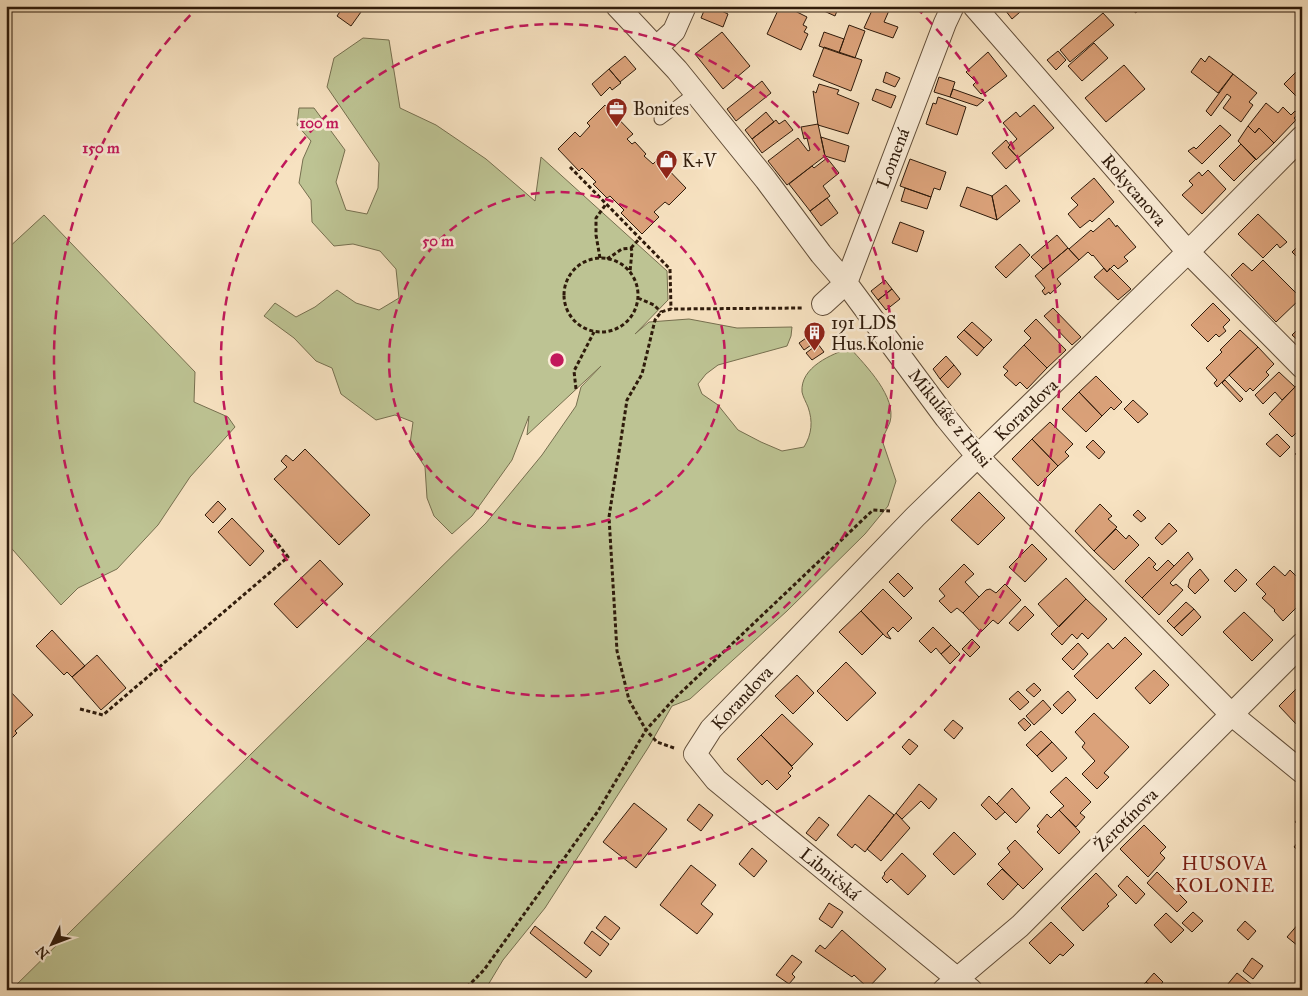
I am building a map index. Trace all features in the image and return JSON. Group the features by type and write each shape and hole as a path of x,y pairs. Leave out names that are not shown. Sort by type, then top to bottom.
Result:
{"street":[{"name":"Mikuláše z Husi","path":"617,6 657,47 766,180 821,254 846,283 946,418 978,457 1231,714 1302,772"},
{"path":"657,47 674,30 685,6"},
{"name":"Lomená","path":"824,304 846,283 944,23 953,6"},
{"name":"Rokycanova","path":"974,6 1188,252 1302,367"},
{"name":"Korandova","path":"695,754 712,729 915,517 1188,252 1302,137"},
{"name":"Žerotínova","path":"957,986 1302,644"},
{"name":"Libničská","path":"695,754 716,780 957,986"}],"lane":[{"path":"660,119 695,93"}],"path":[{"path":"570,167 670,269 671,309"},
{"path":"600,258 596,235 596,218 606,204"},
{"path":"607,259 622,249 630,248 640,238"},
{"path":"630,248 632,251 630,273"},
{"path":"600,258 620,263 630,273 635,281 638,298 634,313 624,324 613,331 594,332 582,327 571,318 565,306 564,292 567,279 575,268 587,261 600,258"},
{"path":"695,754 657,742 646,730 629,700 617,651 609,517 627,400 642,374 655,320 661,312 671,309 806,308 818,297 824,304"},
{"path":"638,298 654,305 661,312"},
{"path":"576,389 574,371 594,332"},
{"path":"461,990 484,970 598,811 646,730 674,699 872,510 885,510 915,517"},
{"path":"80,709 103,715 288,557 270,534"}],"green space":[{"path":"363,38 389,40 400,108 436,125 486,159 535,201 541,157 667,271 668,300 635,334 649,322 689,319 737,328 792,327 787,346 718,365 706,374 698,384 702,394 718,405 738,430 782,451 804,447 809,437 811,422 810,412 802,392 806,375 826,358 850,348 879,382 889,402 890,422 882,440 896,481 888,506 865,534 787,611 690,699 672,706 648,748 545,908 503,960 485,990 11,990 486,523 542,455 576,406 581,387 601,366 527,435 529,416 512,460 472,516 452,534 434,516 427,498 425,467 410,444 413,422 395,415 376,420 341,394 332,368 316,361 294,338 264,316 275,303 296,317 315,307 337,290 356,303 379,310 399,298 396,269 380,251 353,244 334,246 312,222 311,200 299,183 303,159 311,141 297,125 299,108 314,108 345,150 336,182 346,210 367,214 378,188 379,163 327,87 334,58"},
{"path":"44,215 195,372 194,402 228,417 235,427 190,477 158,525 117,569 78,588 61,605 6,542 6,250"}],"building":[{"path":"344,6 353,6 361,12 351,26 337,16"},
{"path":"706,6 711,6 728,14 723,27 701,18"},
{"path":"780,6 785,6 807,17 803,25 807,27 804,32 808,34 801,50 767,34"},
{"path":"826,6 839,6 835,16 824,11"},
{"path":"874,6 891,6 884,22 898,27 893,38 864,28"},
{"path":"1002,6 1027,6 1012,19"},
{"path":"1126,6 1140,6 1136,13"},
{"path":"1103,13 1114,25 1070,62 1060,50"},
{"path":"849,25 865,31 855,58 839,53"},
{"path":"722,32 750,66 723,89 695,54"},
{"path":"824,32 844,39 839,53 819,46"},
{"path":"1094,43 1108,58 1082,81 1068,66"},
{"path":"824,47 862,60 851,91 813,76"},
{"path":"1058,51 1066,60 1056,70 1047,60"},
{"path":"988,52 1007,76 981,94 973,85 976,82 966,72"},
{"path":"625,56 636,69 620,82 609,69"},
{"path":"1209,56 1233,74 1218,93 1191,72 1201,58 1205,62"},
{"path":"1124,65 1145,89 1106,122 1085,98"},
{"path":"1302,66 1302,102 1284,84"},
{"path":"609,69 621,83 612,90 610,87 601,96 592,84"},
{"path":"886,72 900,78 895,87 883,82"},
{"path":"1233,74 1257,93 1249,102 1253,105 1241,122 1223,108 1231,97 1227,94 1211,116 1206,111"},
{"path":"939,77 955,82 950,97 934,92"},
{"path":"762,81 771,93 736,121 727,109"},
{"path":"819,84 839,90 837,94 859,103 848,134 818,125 813,91 816,93"},
{"path":"876,89 896,96 891,108 872,100"},
{"path":"953,89 984,100 977,106 950,97"},
{"path":"938,97 966,107 957,135 926,124 933,103 936,104"},
{"path":"1266,103 1278,113 1283,107 1291,115 1295,111 1299,114 1294,118 1296,120 1274,143 1259,128 1255,133 1248,126"},
{"path":"605,105 633,134 627,139 632,144 635,142 646,154 644,156 653,164 658,159 686,188 669,205 665,202 654,212 659,217 642,234 621,213 624,210 610,196 607,198 593,184 596,182 582,168 579,171 558,149 575,132 580,137 590,126 587,123"},
{"path":"1034,105 1054,128 1018,158 1008,147 1017,139 1003,123 1016,112 1020,117"},
{"path":"766,112 774,122 752,139 745,130"},
{"path":"776,120 779,124 785,120 793,130 762,153 752,139"},
{"path":"818,124 825,156 787,185 768,161 798,138 808,151 810,150 807,138 804,139 801,127"},
{"path":"1220,125 1231,135 1202,164 1188,151 1194,147 1196,149"},
{"path":"1248,126 1255,133 1259,128 1274,143 1256,160 1238,141"},
{"path":"821,137 849,146 845,162 825,156"},
{"path":"1006,140 1010,145 1008,147 1018,158 1006,169 992,153"},
{"path":"1241,144 1256,159 1234,181 1219,166"},
{"path":"827,158 839,173 823,186 830,196 810,211 789,184 812,166 814,168"},
{"path":"910,159 946,172 940,190 934,188 931,197 900,186"},
{"path":"1208,170 1226,189 1202,214 1182,195 1193,185 1189,181 1199,172 1202,176"},
{"path":"1094,178 1114,202 1092,222 1090,220 1080,228 1068,214 1078,205 1071,198"},
{"path":"1006,185 1020,201 997,220 992,196"},
{"path":"967,187 992,196 997,220 960,206"},
{"path":"905,188 931,197 927,209 901,201"},
{"path":"827,198 838,213 821,226 810,211"},
{"path":"1258,214 1287,242 1280,248 1277,244 1263,258 1238,234"},
{"path":"1109,218 1136,247 1124,257 1128,261 1118,269 1114,265 1107,272 1093,255 1088,252 1079,260 1069,249 1091,230 1093,232"},
{"path":"900,222 924,231 917,252 892,243"},
{"path":"1057,235 1068,248 1043,269 1031,257"},
{"path":"1020,244 1030,255 1006,278 995,267"},
{"path":"1300,244 1302,245 1302,262 1292,252"},
{"path":"1068,248 1079,260 1057,279 1061,284 1050,294 1049,292 1045,295 1042,291 1045,288 1035,276"},
{"path":"1263,260 1301,298 1276,322 1231,275 1243,263 1252,271"},
{"path":"1104,268 1107,272 1110,268 1131,289 1118,300 1094,277"},
{"path":"885,280 892,289 878,300 871,291"},
{"path":"892,289 900,299 886,310 878,300"},
{"path":"1213,303 1230,320 1223,327 1226,331 1219,337 1216,334 1208,342 1191,325"},
{"path":"1053,308 1081,337 1072,345 1044,316"},
{"path":"1036,319 1066,350 1047,368 1024,345 1031,338 1024,331"},
{"path":"972,322 992,340 984,348 964,330"},
{"path":"1302,325 1302,344 1292,335"},
{"path":"964,330 984,348 977,356 957,337"},
{"path":"1240,330 1258,347 1217,387 1214,383 1217,380 1206,368 1222,352 1220,350"},
{"path":"809,336 814,343 804,350 799,343"},
{"name":"191 LDS Hus.Kolonie","path":"818,344 824,352 812,360 806,353"},
{"path":"1024,345 1047,368 1027,389 1020,382 1016,386 1004,375 1008,371 1003,367"},
{"path":"1258,347 1274,364 1266,372 1269,375 1253,391 1250,388 1246,392 1229,375"},
{"path":"946,356 954,365 940,379 933,369"},
{"path":"954,365 961,374 948,388 940,379"},
{"path":"1279,372 1295,387 1282,400 1275,392 1263,404 1255,395"},
{"path":"1096,376 1122,402 1114,410 1111,407 1102,416 1079,392"},
{"path":"1225,380 1243,399 1240,402 1222,383"},
{"path":"1296,386 1302,392 1302,427 1292,437 1269,414"},
{"path":"1079,392 1102,416 1086,432 1062,409"},
{"path":"1133,400 1148,414 1138,423 1124,409"},
{"path":"1050,422 1073,444 1065,452 1069,456 1058,466 1032,439"},
{"path":"1277,434 1290,447 1280,457 1266,444"},
{"path":"1032,439 1058,466 1038,486 1012,459"},
{"path":"1093,440 1105,452 1099,459 1086,447"},
{"path":"1302,447 1302,460 1295,454"},
{"path":"305,449 370,515 339,545 274,479 287,467 281,461 286,455 293,461"},
{"path":"979,492 1005,518 978,545 951,520"},
{"path":"218,501 226,509 213,523 205,515"},
{"path":"1100,504 1112,516 1108,519 1117,527 1094,551 1075,531"},
{"path":"1138,510 1146,518 1141,522 1133,515"},
{"path":"232,518 264,551 250,566 218,532"},
{"path":"1169,523 1177,531 1162,545 1155,538"},
{"path":"1116,529 1126,539 1129,535 1139,545 1114,570 1094,551"},
{"path":"1032,544 1047,559 1025,582 1009,567"},
{"path":"1188,552 1193,559 1170,583 1173,586 1176,584 1183,590 1159,615 1142,598"},
{"path":"1149,557 1156,564 1153,567 1157,571 1168,560 1174,566 1142,598 1125,581"},
{"path":"320,560 343,584 297,628 274,604"},
{"path":"964,564 974,574 965,582 979,597 963,613 957,608 951,613 939,601 945,596 939,589"},
{"path":"1274,566 1285,576 1290,570 1302,582 1302,602 1283,621 1275,610 1262,598 1266,594 1256,584"},
{"path":"1200,569 1209,580 1195,594 1188,587 1190,579"},
{"path":"1236,569 1247,580 1235,592 1224,581"},
{"path":"898,573 913,588 904,597 889,582"},
{"path":"1066,578 1086,599 1059,627 1038,604"},
{"path":"1005,584 1021,600 998,624 993,620 981,632 963,613 986,590 990,589 996,593"},
{"path":"883,589 912,618 898,632 893,627 887,633 891,639 886,637 861,611"},
{"path":"1086,599 1107,619 1088,639 1082,633 1077,639 1072,634 1062,645 1051,634"},
{"path":"1186,602 1194,609 1174,628 1167,621"},
{"path":"1025,606 1034,615 1018,631 1009,623"},
{"path":"1194,609 1201,617 1182,636 1174,628"},
{"path":"861,611 883,634 862,655 839,632"},
{"path":"1244,612 1273,640 1252,661 1223,632"},
{"path":"933,627 951,645 941,654 936,648 931,653 919,641"},
{"path":"52,630 85,666 72,677 67,672 64,675 36,646"},
{"path":"1125,637 1142,654 1097,699 1074,676 1108,643 1113,649"},
{"path":"972,639 980,647 970,657 962,649"},
{"path":"1078,643 1088,654 1073,670 1062,659"},
{"path":"951,645 960,654 950,664 941,654"},
{"path":"97,655 126,688 101,710 72,677"},
{"path":"846,662 876,693 847,721 817,691"},
{"path":"1154,670 1169,685 1150,704 1135,688"},
{"path":"797,675 814,693 793,714 775,696"},
{"path":"1034,683 1041,690 1034,697 1026,690"},
{"path":"1302,683 1302,721 1297,725 1279,706"},
{"path":"6,687 33,715 15,731 17,733 8,742 6,739"},
{"path":"1018,691 1029,702 1020,710 1009,699"},
{"path":"1068,691 1076,700 1062,714 1053,705"},
{"path":"1043,700 1051,709 1034,725 1026,716"},
{"path":"1094,713 1129,747 1104,773 1109,777 1097,789 1082,774 1095,761 1082,747 1085,743 1075,732"},
{"path":"782,714 813,744 792,766 761,735"},
{"path":"1024,718 1031,725 1025,731 1018,723"},
{"path":"953,720 963,728 954,739 944,730"},
{"path":"1041,731 1052,742 1037,756 1026,745"},
{"path":"761,735 793,768 788,773 791,776 777,790 767,780 762,785 737,759"},
{"path":"909,739 918,746 910,755 902,747"},
{"path":"1052,742 1067,758 1052,772 1037,756"},
{"path":"1066,777 1091,802 1080,813 1085,817 1076,827 1059,810 1064,806 1050,792"},
{"path":"919,784 937,799 929,809 921,801 902,819 896,813"},
{"path":"1012,788 1030,808 1016,823 997,804"},
{"path":"869,795 894,815 865,852 855,844 852,848 837,835"},
{"path":"989,796 1005,812 996,820 981,805"},
{"path":"634,803 667,829 636,868 603,842"},
{"path":"699,804 713,815 701,831 687,820"},
{"path":"1059,810 1080,832 1059,854 1037,832 1040,829 1037,826 1047,814 1051,818"},
{"path":"896,813 910,828 881,861 867,849"},
{"path":"1302,814 1302,828 1295,822"},
{"path":"819,817 829,825 816,841 806,833"},
{"path":"1144,825 1166,847 1160,853 1165,858 1148,877 1120,849"},
{"path":"954,832 976,854 954,875 933,854"},
{"path":"1302,837 1302,853 1294,847"},
{"path":"1015,840 1043,869 1023,889 998,864 1010,852 1007,848"},
{"path":"752,848 767,861 754,877 739,864"},
{"path":"902,853 926,876 908,895 891,879 887,883 882,878 884,873"},
{"path":"691,865 716,885 701,904 713,914 697,934 660,905"},
{"path":"1002,869 1018,884 1003,900 987,884"},
{"path":"1157,872 1187,902 1177,912 1147,883"},
{"path":"1096,873 1117,895 1107,904 1109,906 1083,931 1061,908"},
{"path":"1127,876 1145,894 1136,904 1118,886"},
{"path":"829,903 843,912 832,928 819,919"},
{"path":"1193,912 1203,921 1192,932 1182,923"},
{"path":"1166,913 1184,930 1171,943 1154,925"},
{"path":"605,916 620,928 611,940 596,928"},
{"path":"1245,921 1256,931 1248,940 1237,930"},
{"path":"1051,922 1074,945 1063,956 1060,954 1050,964 1029,943"},
{"path":"1300,922 1302,941 1298,946 1287,937"},
{"path":"535,926 592,971 586,978 530,933"},
{"path":"842,930 886,969 868,988 854,975 852,977 815,951 820,945 825,949"},
{"path":"592,931 609,944 600,956 584,943"},
{"path":"792,955 802,962 792,974 795,977 789,984 776,975"},
{"path":"1252,958 1263,966 1253,979 1243,971"},
{"path":"1154,973 1163,982 1156,990 1146,982"},
{"path":"1237,973 1256,988 1255,990 1234,990 1227,985"},
{"path":"1146,982 1154,990 1138,990"}],"place":[{"name":"Bonites","path":"617,128"},
{"name":"K+V","path":"666,180"},
{"name":"191 LDS Hus.Kolonie","path":"815,352"}],"district":[{"name":"HUSOVA KOLONIE","path":"1225,874"}]}
